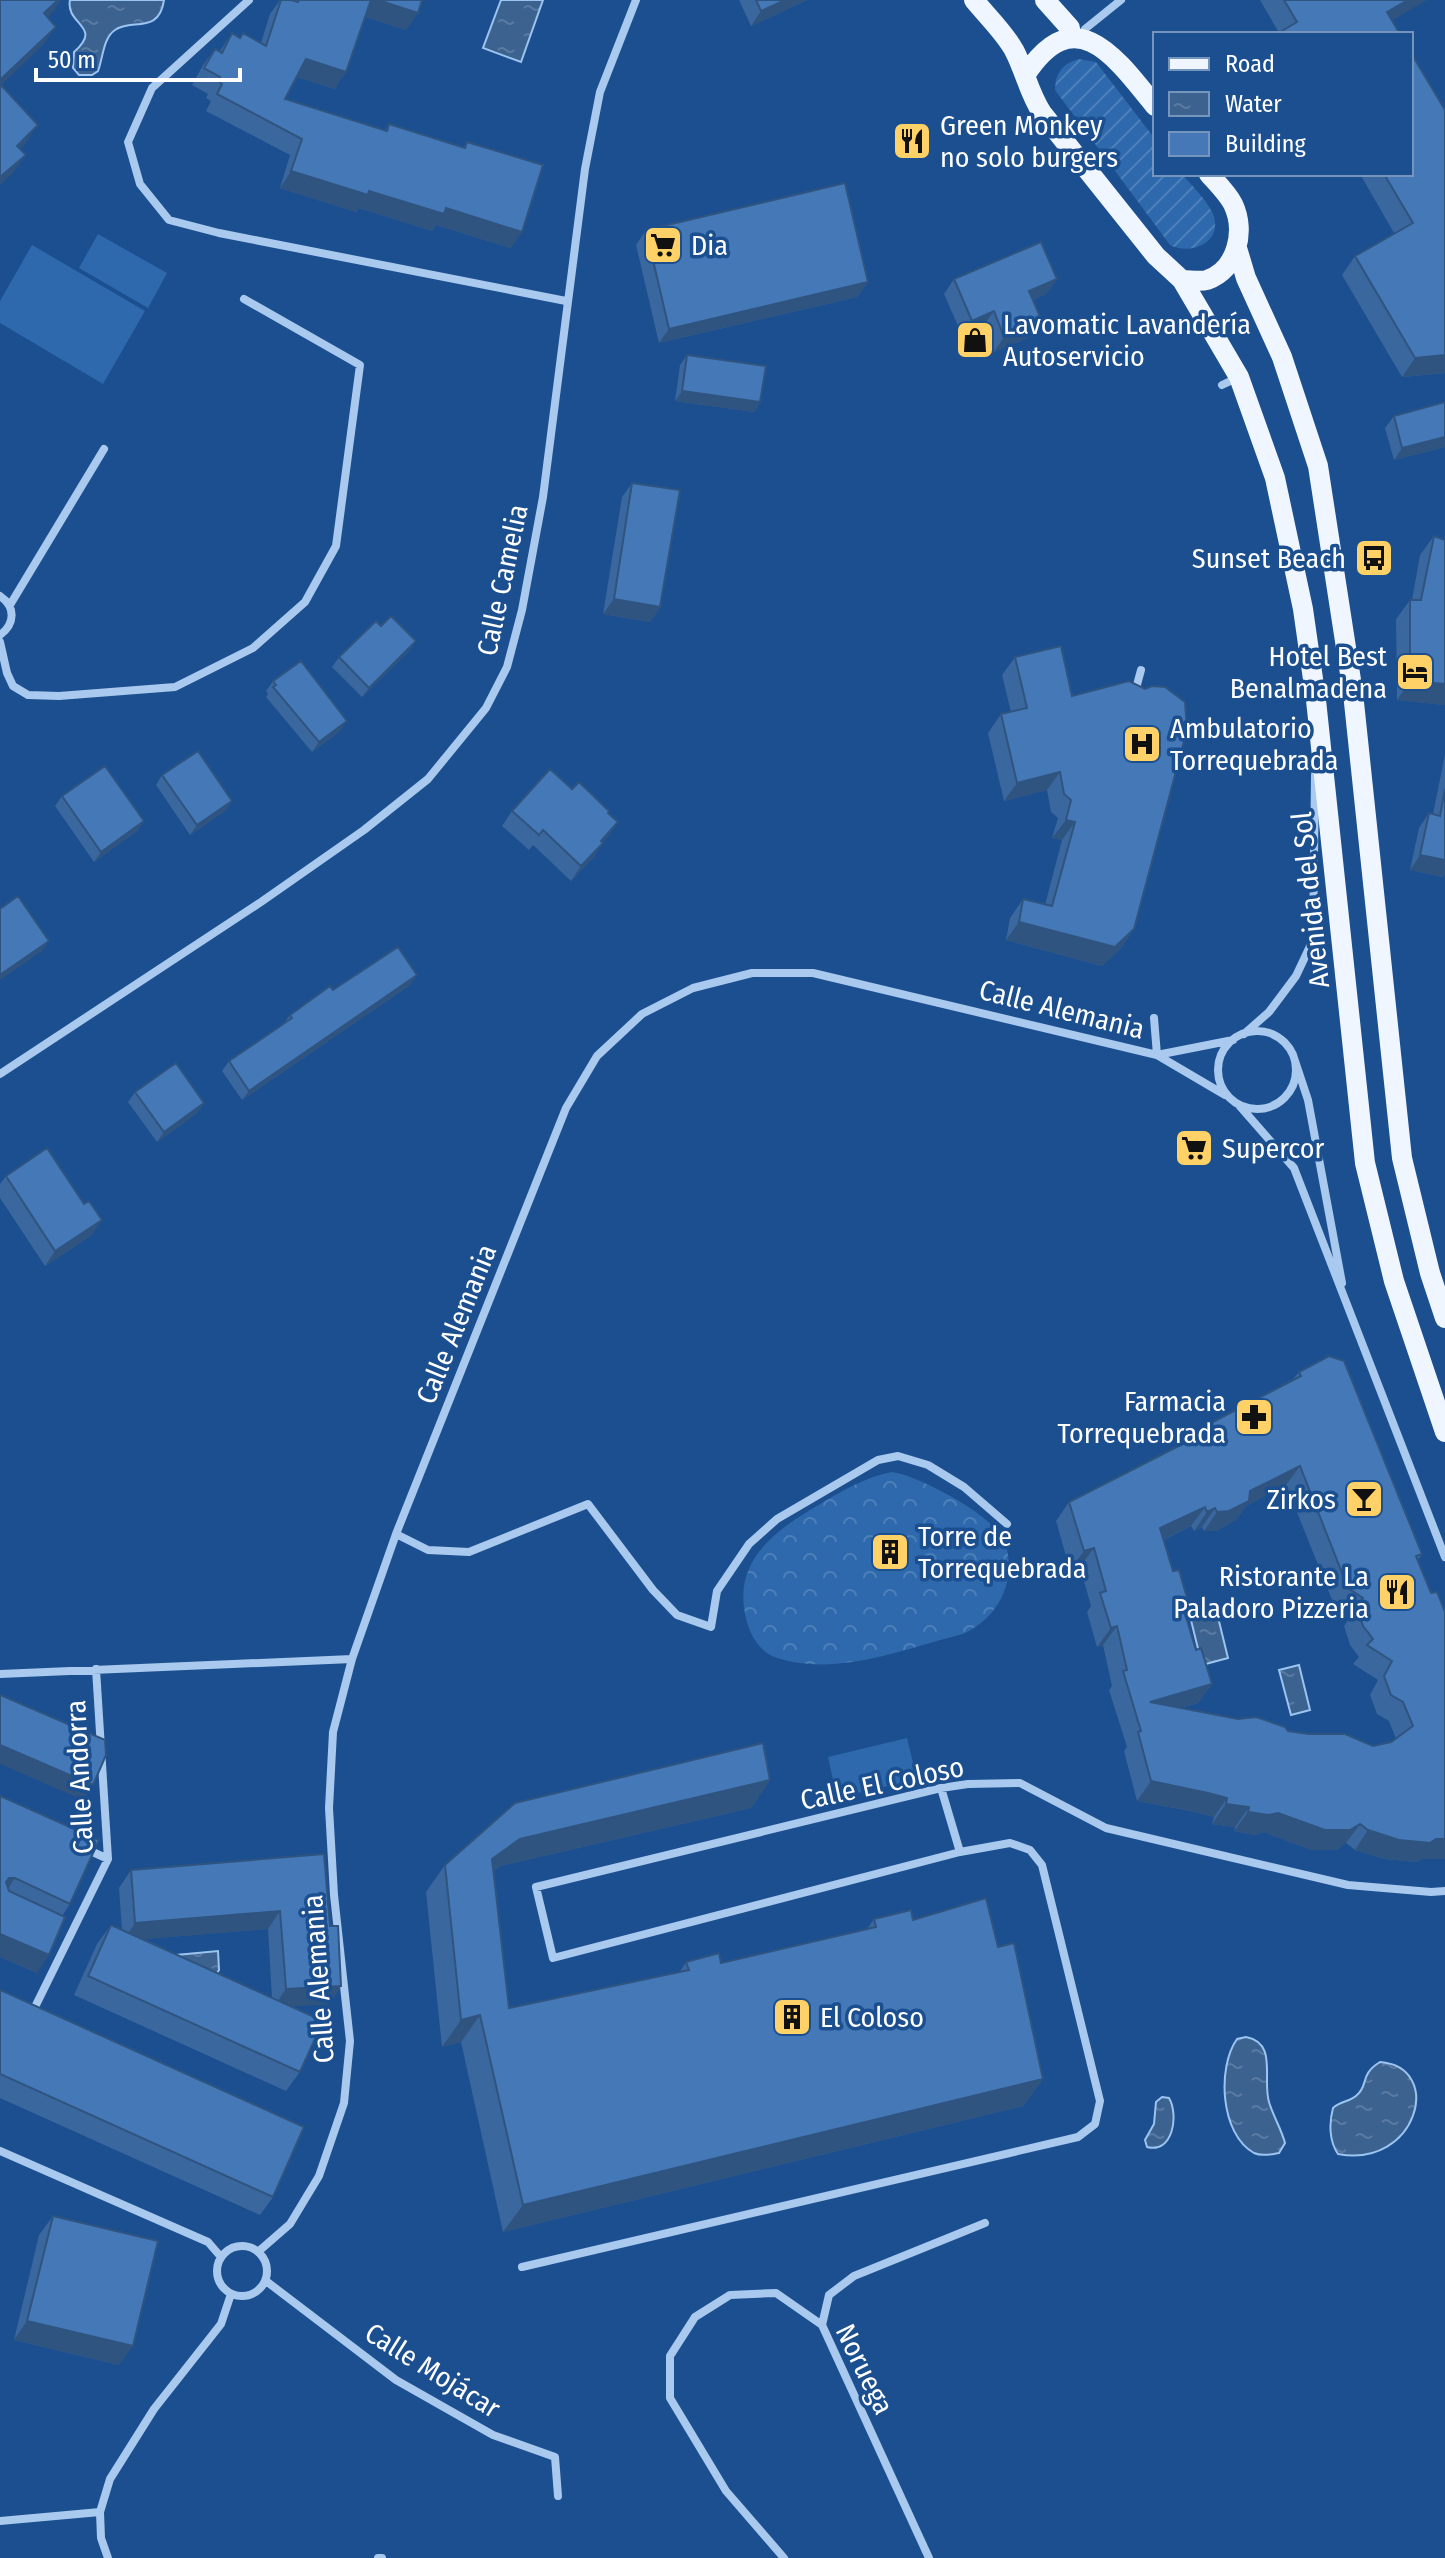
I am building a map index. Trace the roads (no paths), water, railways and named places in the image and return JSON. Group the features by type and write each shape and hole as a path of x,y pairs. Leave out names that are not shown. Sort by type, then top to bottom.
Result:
{"main road":[{"path":"974,0 1012,45 1026,74"},
{"path":"1045,0 1078,29 1102,40 1153,104"},
{"path":"1026,74 1046,44 1078,29"},
{"name":"Avenida del Sol","path":"1026,74 1030,95 1042,113 1156,256 1182,280 1275,478 1303,609 1316,700 1365,1163 1394,1281 1445,1432"},
{"path":"1182,280 1205,281 1220,274 1230,264 1237,248 1239,225 1233,204 1211,176"},
{"path":"1237,248 1246,278 1282,357 1318,466 1353,693 1402,1158 1430,1273 1445,1318"}],"street":[{"path":"249,0 152,88 128,142 140,184 169,220 219,233 566,301"},
{"name":"Calle Camelia","path":"0,1074 261,902 364,830 428,779 486,708 507,667 522,610 543,497 566,301 585,169 600,92 636,0"},
{"path":"1078,29 1121,0"},
{"path":"0,642 13,686 28,695 59,696 175,687 253,648 305,602 336,546 360,365 244,299"},
{"path":"0,635 10,626 10,605 104,449"},
{"path":"0,596 10,605"},
{"path":"1133,701 1141,670"},
{"path":"1228,1096 1218,1074 1219,1061 1233,1040 1269,1012 1296,976 1313,940 1316,700"},
{"name":"Calle Alemania","path":"259,2251 290,2224 319,2176 344,2103 350,2041 334,1895 329,1808 333,1732 352,1659 396,1534 566,1108 597,1056 642,1014 693,988 752,973 813,973 1157,1055 1233,1040"},
{"path":"1154,1018 1157,1055 1238,1104 1294,1168 1445,1557"},
{"path":"1244,1034 1257,1031 1269,1033 1290,1049 1295,1061 1308,1100 1345,1304"},
{"path":"1238,1104 1250,1109 1263,1109 1285,1097 1293,1086 1295,1061"},
{"path":"396,1534 428,1550 469,1552 588,1504 653,1590 677,1615 711,1627 717,1591 749,1544 777,1519 878,1460 898,1456 928,1465 964,1487 1007,1524"},
{"name":"Calle Andorra","path":"0,1674 352,1659"},
{"name":"Calle Andorra","path":"34,2009 108,1859 96,1669"},
{"name":"Calle El Coloso","path":"960,1852 553,1958 536,1887 941,1788 1020,1783 1106,1828 1348,1885 1445,1891"},
{"path":"522,2267 1078,2137 1095,2124 1100,2101 1042,1865 1030,1850 1010,1843 960,1852 941,1788"},
{"path":"81,1846 108,1859"},
{"path":"57,1928 71,1935"},
{"path":"23,2004 48,2015"},
{"path":"0,2151 208,2242 221,2257"},
{"path":"822,2325 829,2295 854,2276 985,2223"},
{"path":"234,2246 259,2251 267,2265 266,2281 247,2296 231,2294 219,2282 217,2273 221,2257 234,2246"},
{"name":"Calle Mojácar","path":"266,2281 396,2380 493,2435 555,2457 558,2496"},
{"name":"Noruega","path":"784,2558 726,2491 670,2398 670,2356 695,2317 730,2295 776,2293 822,2325 929,2558"},
{"path":"108,2558 101,2538 100,2512 110,2479 154,2409 221,2324 231,2294"},
{"path":"0,2521 100,2512"}],"water":[{"path":"70,0 164,0 161,11 151,22 115,30 106,43 98,71 92,75 79,75 73,68 74,52 82,43 85,31 73,15"},
{"path":"501,0 543,0 521,62 483,48"},
{"path":"1215,1605 1228,1658 1202,1665 1189,1612"},
{"path":"1299,1665 1310,1710 1291,1715 1279,1670"},
{"path":"218,1951 219,1970 215,1976 176,1955"},
{"path":"1246,2037 1262,2046 1265,2054 1269,2102 1285,2143 1279,2153 1254,2153 1243,2144 1228,2116 1226,2066 1237,2039"},
{"path":"1380,2062 1400,2068 1412,2081 1416,2097 1413,2116 1403,2133 1387,2147 1365,2155 1338,2154 1331,2132 1333,2108 1357,2095 1369,2071"},
{"path":"1162,2097 1169,2098 1172,2105 1172,2132 1163,2145 1147,2147 1145,2140 1154,2124 1156,2102"}],"place":[{"name":"Green Monkey no solo burgers","path":"912,141"},
{"name":"Dia","path":"663,245"},
{"name":"Lavomatic Lavandería Autoservicio","path":"975,340"},
{"name":"Sunset Beach","path":"1374,558"},
{"name":"Hotel Best Benalmadena","path":"1415,672"},
{"name":"Ambulatorio Torrequebrada","path":"1142,744"},
{"name":"Supercor","path":"1194,1148"},
{"name":"Farmacia Torrequebrada","path":"1254,1417"},
{"name":"Zirkos","path":"1364,1499"},
{"name":"Torre de Torrequebrada","path":"890,1552"},
{"name":"Ristorante La Paladoro Pizzeria","path":"1397,1592"},
{"name":"El Coloso","path":"792,2017"}]}
